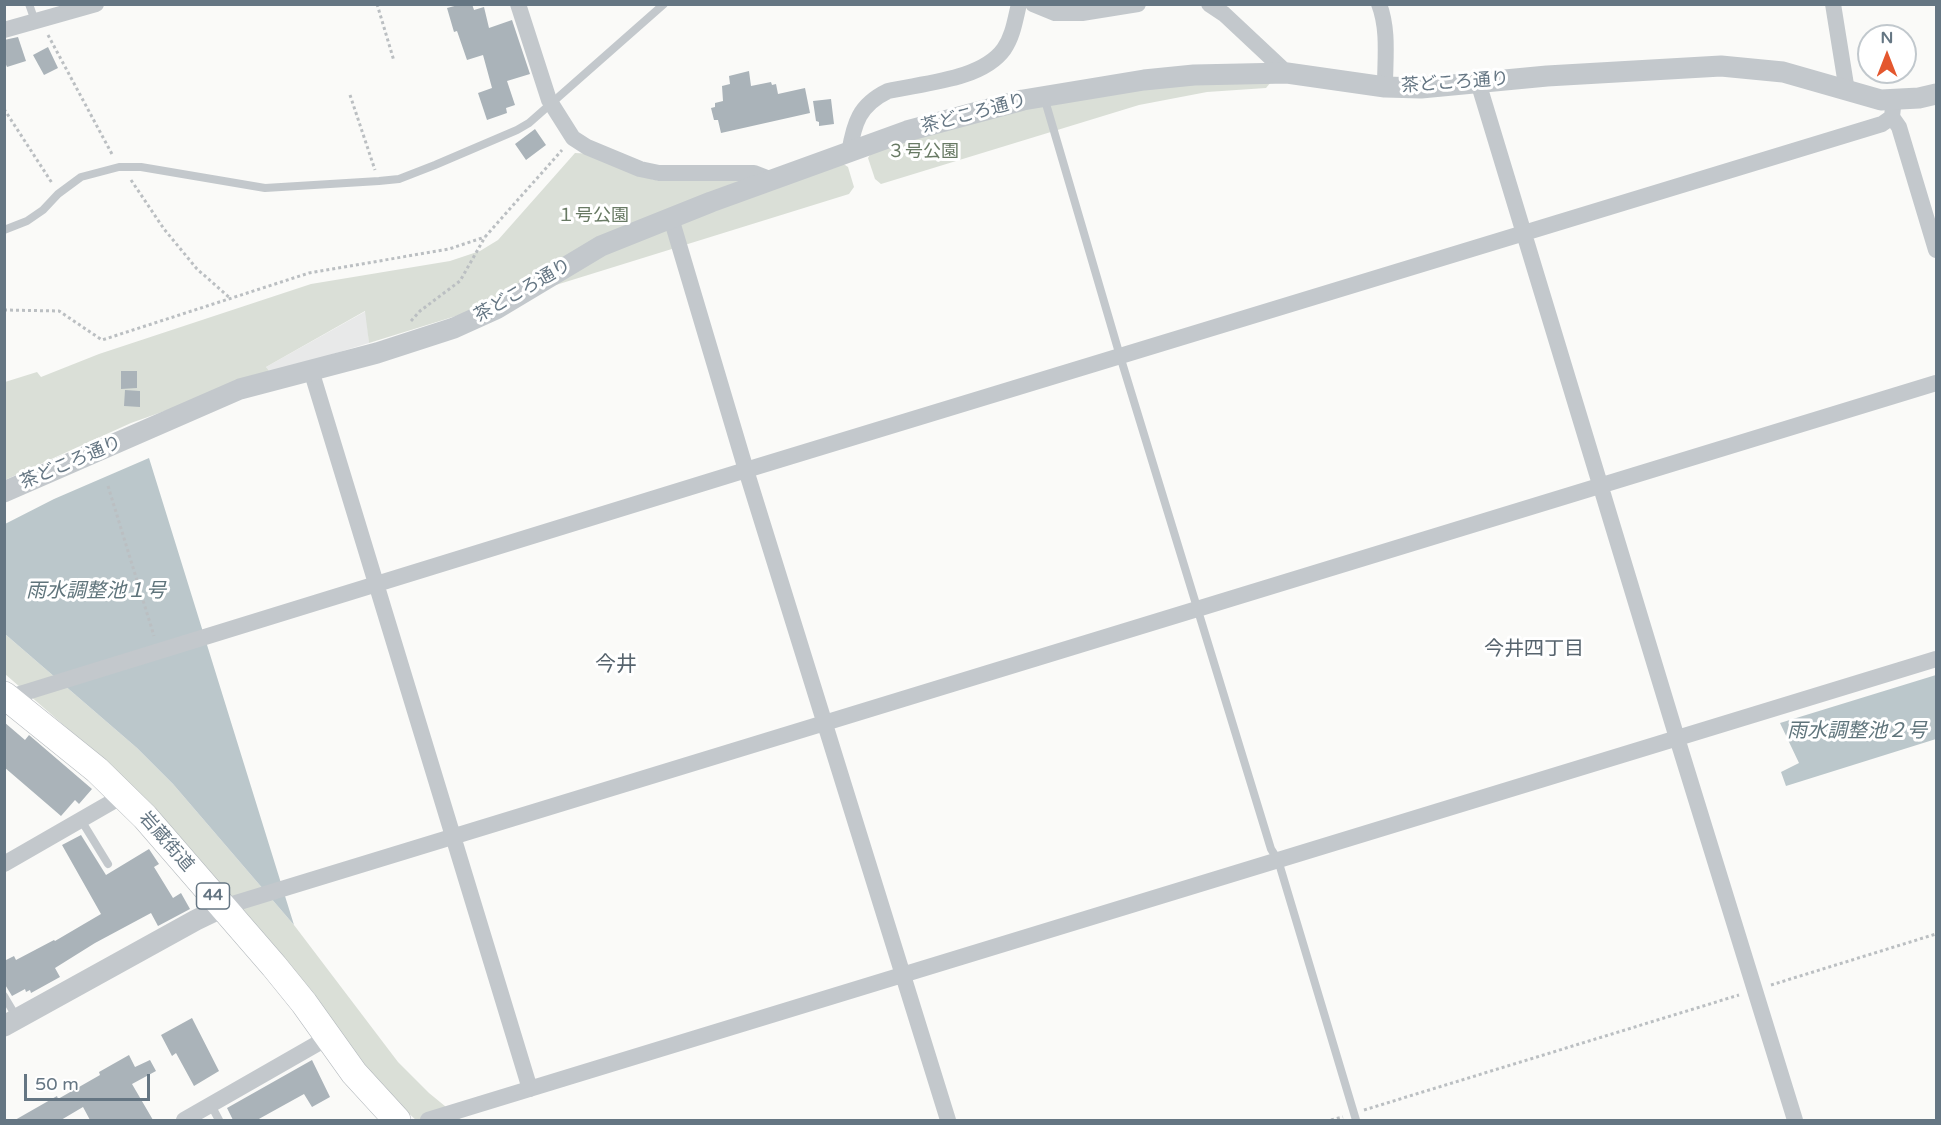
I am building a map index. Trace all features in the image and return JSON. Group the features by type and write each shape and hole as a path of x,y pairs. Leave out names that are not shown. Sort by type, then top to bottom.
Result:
{"main road":[{"name":"岩蔵街道","path":"6,697 97,770 124,795 274,966 354,1072 397,1120"}],"street":[{"path":"4,30 96,4"},
{"path":"518,4 552,105 573,138 587,147 640,169 658,173 754,173 772,180"},
{"path":"849,153 854,126 867,104 877,96 888,91 970,73 991,62 1004,49 1012,34 1018,4"},
{"path":"1033,4 1055,13 1082,14 1137,4"},
{"path":"1209,4 1224,14 1287,73"},
{"path":"1379,4 1385,37 1385,87"},
{"path":"1833,4 1846,91"},
{"name":"茶どころ通り","path":"4,492 240,389 398,347 480,318 601,246 672,218 907,131 1044,96 1171,76 1287,73 1385,87 1421,88 1559,75 1721,66 1783,72 1872,98 1893,108 1936,94"},
{"path":"1478,82 1599,485 1795,1120"},
{"path":"6,697 1882,124 1893,108"},
{"path":"1893,108 1936,250"},
{"path":"672,218 746,470 948,1120"},
{"path":"310,370 530,1089"},
{"path":"11,1022 223,907 1936,383"},
{"path":"428,1120 1936,659"},
{"path":"4,864 124,795"},
{"path":"184,1120 329,1037"}],"lane":[{"path":"29,4 35,21"},
{"path":"4,230 27,221 43,210 58,194 81,177 125,167 141,167 265,188 399,179 496,139 528,123 552,105 664,4"},
{"path":"1044,96 1120,356 1271,849 1278,860 1355,1117"},
{"path":"81,820 108,864"},
{"path":"4,996 11,1022"},
{"path":"211,1105 219,1120"}],"path":[{"path":"377,4 394,61"},
{"path":"350,95 378,181"},
{"path":"4,109 58,194"},
{"path":"398,347 411,321 420,310 460,281 485,237 573,138"},
{"path":"4,310 59,311 102,340 309,273 449,249 485,237"},
{"path":"108,486 158,651"},
{"path":"1331,1120 1355,1117 1936,934"}],"shaded area":[{"path":"366,311 369,343 271,373 266,367"}],"green space":[{"name":"３号公園","path":"1157,82 1271,82 1266,88 1207,92 1139,105 881,184 875,179 868,158 874,148 999,110"},
{"name":"１号公園","path":"575,153 597,157 651,179 663,181 789,179 839,161 848,167 854,187 849,194 369,343 365,311 266,367 271,373 131,423 5,480 5,382 37,372 41,377 99,354 311,284 450,261 480,251 498,240"},
{"path":"5,634 137,748 173,784 294,925 398,1062 429,1093 462,1120 416,1120 396,1102 91,749 5,674"}],"water":[{"name":"雨水調整池１号","path":"149,458 294,925 173,784 137,748 5,634 5,524 54,499"},
{"name":"雨水調整池２号","path":"1936,675 1936,739 1786,786 1781,772 1799,763 1780,723"}],"building":[{"path":"472,4 474,10 484,7 489,28 512,20 530,74 507,81 515,105 506,108 507,113 487,120 478,93 492,88 483,55 467,60 457,31 454,32 447,8"},
{"path":"18,37 26,61 7,67 4,60 4,40"},
{"path":"48,47 58,68 44,75 33,55"},
{"path":"749,71 751,86 771,82 772,85 776,84 778,94 805,88 810,113 721,133 718,120 714,120 711,108 715,107 715,103 723,101 722,86 730,84 729,76"},
{"path":"831,99 834,124 819,126 813,101"},
{"path":"535,129 546,145 526,160 515,144"},
{"path":"121,371 137,371 137,388 121,389"},
{"path":"125,390 140,391 140,407 124,406"},
{"path":"4,722 25,740 29,735 92,789 79,804 75,800 61,816 4,767"},
{"path":"81,835 106,875 149,849 159,864 154,867 173,898 181,893 190,909 158,926 151,913 95,943 55,968 60,977 31,993 30,990 26,992 25,989 12,996 4,983 4,961 14,956 16,960 55,941 101,914 62,845"},
{"path":"192,1018 219,1071 194,1086 176,1053 172,1056 161,1035"},
{"path":"129,1055 135,1067 150,1060 156,1071 132,1084 153,1120 90,1120 83,1107 61,1120 15,1120 57,1096 58,1099"},
{"path":"312,1060 330,1097 312,1107 304,1094 257,1120 233,1120 227,1108"}],"district":[{"name":"今井四丁目","path":"1534,650"},
{"name":"今井","path":"616,665"}]}
